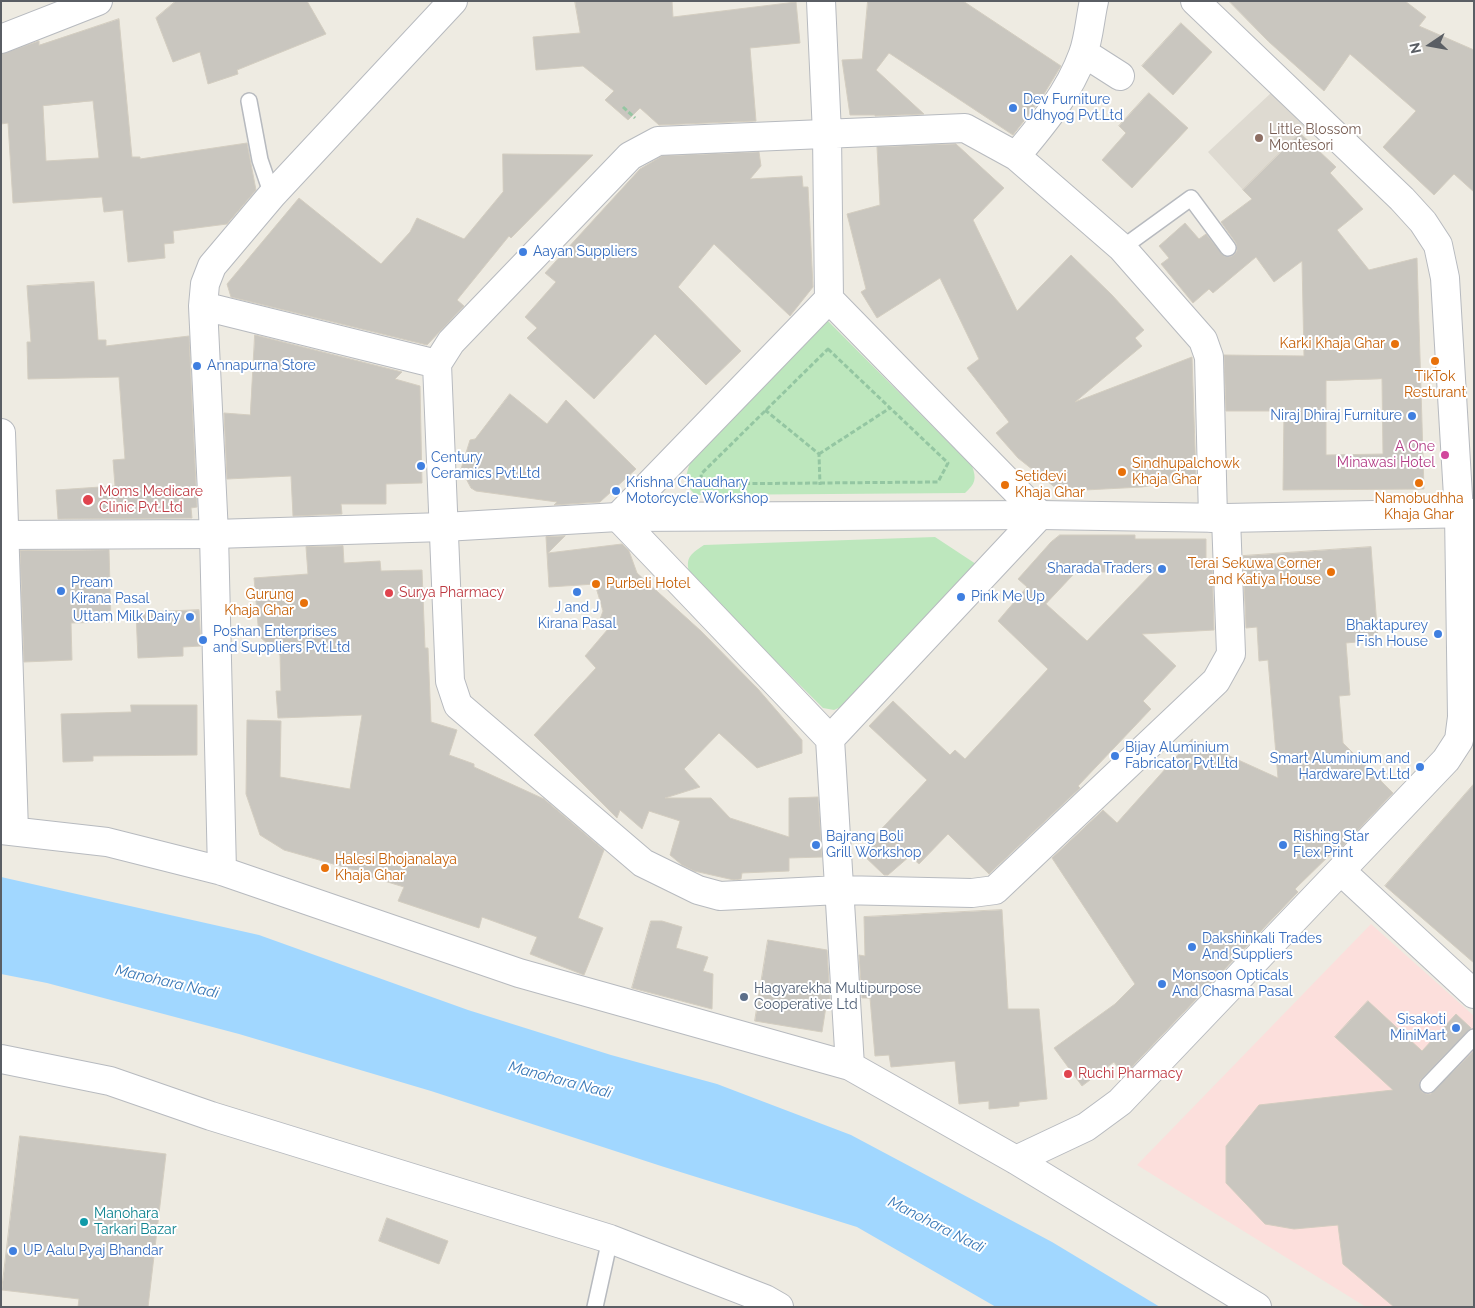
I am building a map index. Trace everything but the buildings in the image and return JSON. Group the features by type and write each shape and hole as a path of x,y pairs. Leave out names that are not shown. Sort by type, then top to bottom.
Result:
{"street":[{"path":"1,39 98,1"},
{"path":"222,872 214,534 203,306 205,284 212,266 272,195 453,1"},
{"path":"820,1 826,134 829,299 1040,515"},
{"path":"1016,156 1046,120 1072,80 1084,53 1094,1"},
{"path":"1016,1160 1086,1127 1120,1102 1446,760 1467,741 1462,717 1466,513 1445,278 1438,244 1423,222 1402,199 1195,1"},
{"path":"1084,53 1120,76"},
{"path":"965,128 1016,156 1122,248 1203,340 1209,357 1219,518 1231,654 1216,681 995,890 972,894 840,890 720,896 690,886 643,863 458,704 450,681 437,364 451,342 630,156 658,141 826,134 965,128"},
{"path":"618,518 829,299"},
{"path":"203,306 437,364"},
{"path":"1,433 8,830 107,842 222,872 519,973 850,1066 1016,1160 1257,1307"},
{"path":"4,535 214,534 618,518 1040,515 1219,518 1466,513"},
{"path":"830,739 1040,515"},
{"path":"618,518 830,739 850,1066"},
{"path":"1341,871 1474,994"},
{"path":"1,1059 110,1081 211,1116 610,1239 765,1299 779,1307"}],"lane":[{"path":"249,101 260,160 272,195"},
{"path":"1122,248 1190,198 1228,248"},
{"path":"1428,1085 1474,1038"},
{"path":"595,1307 610,1239"}],"path":[{"path":"828,349 890,408 948,463 938,482 702,484 701,474 828,349"},
{"path":"742,389 819,454 820,516"},
{"path":"819,454 917,389"}],"shaded area":[{"name":"Little Blossom Montesori","path":"1271,93 1305,127 1243,190 1208,152"},
{"path":"1371,924 1474,1016 1474,1307 1366,1307 1137,1165"}],"green space":[{"path":"828,321 972,466 974,481 965,493 696,495 689,488 687,472 690,463"},
{"path":"935,537 979,566 845,705 834,710 823,708 690,576 688,565 692,554 704,545"}],"water":[{"name":"Manohara Nadi","path":"1,877 259,935 468,1010 611,1055 717,1084 851,1135 1052,1242 1160,1307 996,1307 857,1227 431,1091 239,1034 47,983 1,974"}],"place":[{"name":"Dev Furniture Udhyog Pvt.Ltd","path":"1013,108"},
{"name":"Little Blossom Montesori","path":"1259,138"},
{"name":"Aayan Suppliers","path":"523,252"},
{"name":"Karki Khaja Ghar","path":"1395,344"},
{"name":"TikTok Resturant","path":"1435,361"},
{"name":"Annapurna Store","path":"197,366"},
{"name":"Niraj Dhiraj Furniture","path":"1412,416"},
{"name":"A One Minawasi Hotel","path":"1445,455"},
{"name":"Century Ceramics Pvt.Ltd","path":"421,466"},
{"name":"Sindhupalchowk Khaja Ghar","path":"1122,472"},
{"name":"Namobudhha Khaja Ghar","path":"1419,483"},
{"name":"Setidevi Khaja Ghar","path":"1005,485"},
{"name":"Krishna Chaudhary Motorcycle Workshop","path":"616,491"},
{"name":"Moms Medicare Clinic Pvt.Ltd","path":"88,500"},
{"name":"Sharada Traders","path":"1162,569"},
{"name":"Terai Sekuwa Corner and Katiya House","path":"1331,572"},
{"name":"Purbeli Hotel","path":"596,584"},
{"name":"Pream Kirana Pasal","path":"61,591"},
{"name":"J and J Kirana Pasal","path":"577,592"},
{"name":"Surya Pharmacy","path":"389,593"},
{"name":"Pink Me Up","path":"961,597"},
{"name":"Gurung Khaja Ghar","path":"304,603"},
{"name":"Uttam Milk Dairy","path":"190,617"},
{"name":"Bhaktapurey Fish House","path":"1438,634"},
{"name":"Poshan Enterprises and Suppliers Pvt.Ltd","path":"203,640"},
{"name":"Bijay Aluminium Fabricator Pvt.Ltd","path":"1115,756"},
{"name":"Smart Aluminium and Hardware Pvt.Ltd","path":"1420,767"},
{"name":"Bajrang Boli Grill Workshop","path":"816,845"},
{"name":"Rishing Star Flex Print","path":"1283,845"},
{"name":"Halesi Bhojanalaya Khaja Ghar","path":"325,868"},
{"name":"Dakshinkali Trades And Suppliers","path":"1192,947"},
{"name":"Monsoon Opticals And Chasma Pasal","path":"1162,984"},
{"name":"Hagyarekha Multipurpose Cooperative Ltd","path":"744,997"},
{"name":"Sisakoti MiniMart","path":"1456,1028"},
{"name":"Ruchi Pharmacy","path":"1068,1074"},
{"name":"Manohara Tarkari Bazar","path":"84,1222"},
{"name":"UP Aalu Pyaj Bhandar","path":"13,1251"}]}
